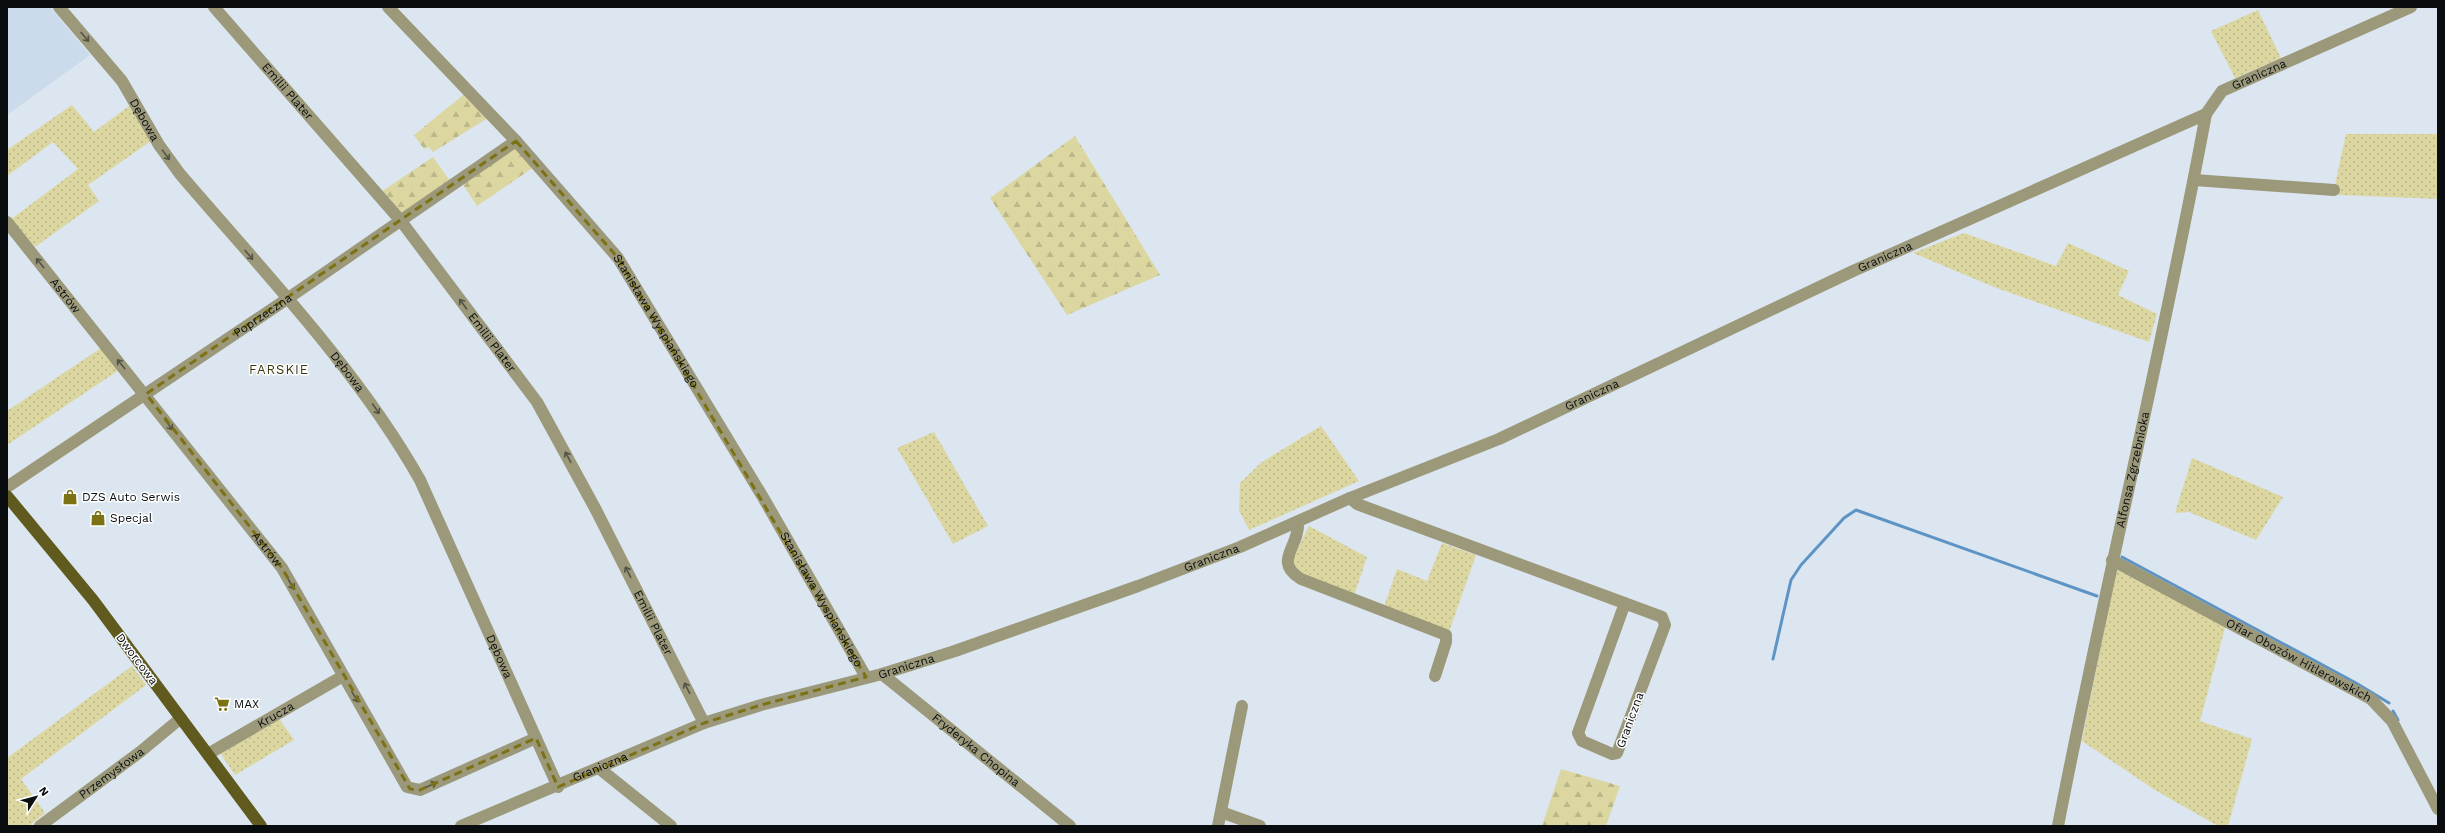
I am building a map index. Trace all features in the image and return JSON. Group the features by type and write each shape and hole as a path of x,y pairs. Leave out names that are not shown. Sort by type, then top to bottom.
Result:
{"main road":[{"name":"Dworcowa","path":"7,496 92,600 182,718 261,826"}],"street":[{"name":"Dębowa","path":"59,7 122,81 159,145 180,174 370,400 399,443 420,480 558,786"},
{"name":"Emilii Plater","path":"214,7 401,221 516,373 556,434 704,723"},
{"name":"Stanisława Wyspiańskiego","path":"388,7 516,141 618,258 764,499 866,677"},
{"name":"Graniczna","path":"461,826 704,723 760,704 882,674 1138,586 1298,522 1350,498 1499,439 1846,274 2206,114 2222,91 2411,7"},
{"name":"Alfonsa Zgrzebnioka","path":"2058,826 2112,560 2183,240 2206,114"},
{"name":"Poprzeczna","path":"7,487 401,221 516,141"},
{"path":"2194,180 2334,190"},
{"name":"Astrów","path":"7,222 146,394 282,568 407,787 410,789 420,790 536,738"},
{"name":"Graniczna","path":"1350,498 1357,504 1662,617 1665,624 1617,753 1612,754 1582,741 1578,733 1625,604"},
{"path":"1298,522 1299,534 1287,561 1288,567 1293,574 1301,579 1446,635 1446,642 1435,676"},
{"name":"Ofiar Obozów Hitlerowskich","path":"2112,560 2364,694 2378,704 2397,729 2438,809"},
{"name":"Fryderyka Chopina","path":"882,674 1070,826"},
{"name":"Krucza","path":"208,754 344,676"},
{"path":"1218,826 1242,706"},
{"name":"Przemysłowa","path":"40,826 140,752 182,718"},
{"path":"600,768 671,826"},
{"path":"1221,812 1260,826"}],"highlighted area":[{"path":"516,141 618,258 866,677 761,705 704,723 558,787 536,738 420,790 410,789 282,568 146,394"}],"shaded area":[{"path":"7,7 50,7 90,55 7,115"}],"green space":[{"path":"2258,10 2281,58 2235,78 2211,31"},
{"path":"468,91 488,118 433,152 429,147 424,149 414,135"},
{"path":"72,105 94,132 129,106 151,141 88,185 99,201 35,247 10,220 78,169 53,142 7,176 7,150"},
{"path":"2346,134 2438,134 2438,199 2339,195 2335,185"},
{"path":"1075,136 1160,275 1067,315 990,198"},
{"path":"516,144 534,167 477,206 462,183"},
{"path":"433,157 450,181 405,212 399,213 381,192"},
{"path":"1964,233 2056,266 2068,243 2129,271 2118,295 2157,314 2149,342 1994,287 1913,253"},
{"path":"101,348 119,370 7,445 7,411"},
{"path":"1321,426 1359,481 1249,530 1239,510 1240,483 1262,462"},
{"path":"934,432 988,526 953,544 897,448"},
{"path":"2192,458 2283,497 2256,540 2189,512 2175,513"},
{"path":"1309,526 1367,557 1354,596 1303,576 1291,562"},
{"path":"1442,543 1476,555 1449,632 1384,607 1397,569 1427,581"},
{"path":"2116,569 2226,624 2200,721 2252,739 2228,826 2218,826 2155,790 2082,741"},
{"path":"132,666 146,685 21,779 45,813 29,826 7,826 7,758"},
{"path":"278,717 294,740 235,775 220,753"},
{"path":"1561,769 1620,786 1606,826 1542,826"}],"waterway":[{"path":"1773,659 1791,580 1801,565 1844,518 1856,510 2097,596"},
{"path":"2122,557 2356,683 2389,703"},
{"path":"2393,711 2398,720"}],"place":[{"name":"DZS Auto Serwis","path":"70,497"},
{"name":"Specjal","path":"98,518"},
{"name":"MAX","path":"222,704"}],"district":[{"name":"FARSKIE","path":"279,369"}]}
